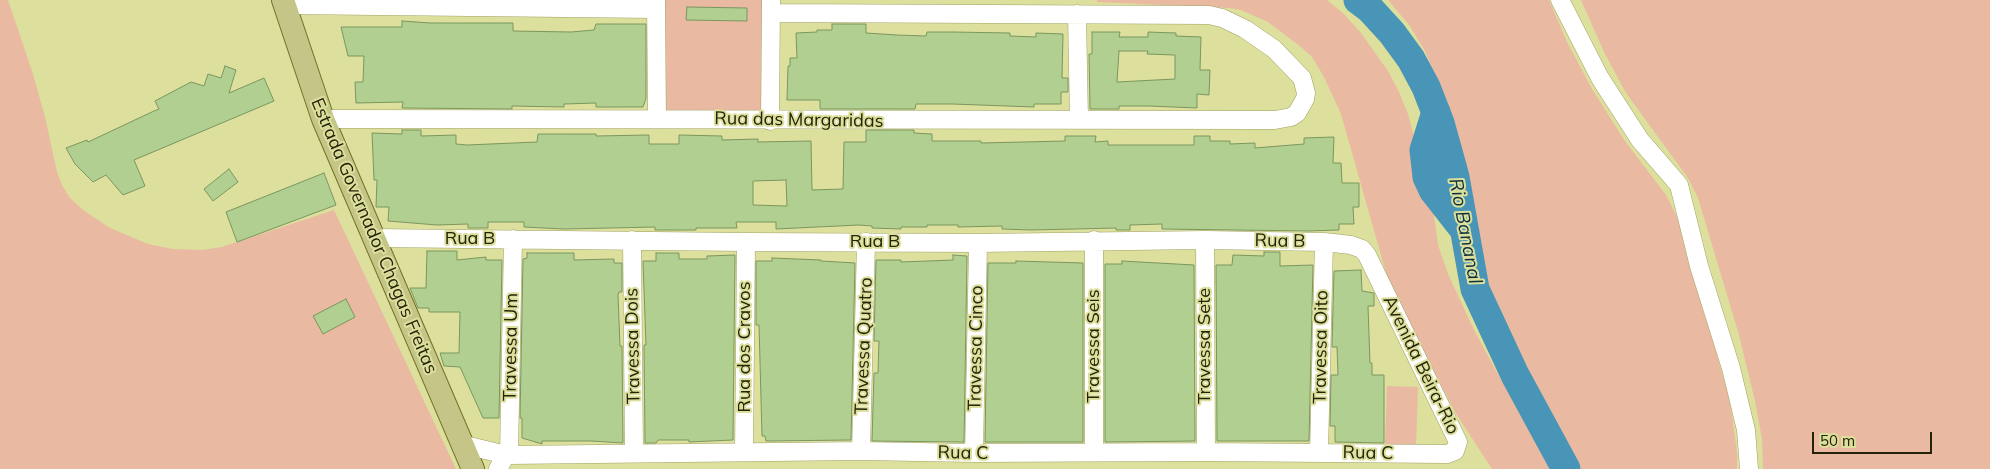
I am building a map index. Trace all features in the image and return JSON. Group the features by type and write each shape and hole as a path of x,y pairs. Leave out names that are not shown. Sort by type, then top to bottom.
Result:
{"main road":[{"name":"Estrada Governador Chagas Freitas","path":"284,3 323,119 473,469"}],"street":[{"path":"1560,0 1600,78 1635,132 1679,185 1700,266 1731,368 1746,430 1749,469"},
{"path":"284,3 656,4 657,118"},
{"path":"770,120 771,7 1076,14 1079,120"},
{"name":"Rua das Margaridas","path":"323,119 1275,120 1291,117 1302,107 1306,93 1302,78 1293,66 1274,49 1245,29 1222,18 1209,15 1076,14"},
{"name":"Rua B","path":"373,238 746,242 1094,240 1324,242 1359,248 1365,252 1370,261"},
{"name":"Travessa Um","path":"504,460 513,239"},
{"name":"Travessa Dois","path":"632,240 634,453"},
{"name":"Travessa Seis","path":"1094,240 1094,452"},
{"name":"Travessa Sete","path":"1205,240 1206,452"},
{"name":"Rua dos Cravos","path":"744,452 746,242"},
{"name":"Travessa Quatro","path":"861,451 866,242"},
{"name":"Travessa Cinco","path":"974,453 978,242"},
{"name":"Travessa Oito","path":"1319,452 1324,242"},
{"name":"Avenida Beira-Rio","path":"1370,261 1456,436 1457,446 1453,453 1436,454"},
{"name":"Rua C","path":"461,444 504,460 634,453 861,451 1436,454"}],"shaded area":[{"path":"0,0 8,0 32,71 45,117 57,172 62,185 70,198 83,210 110,228 148,244 173,249 202,250 222,247 334,210 456,469 0,469"},
{"path":"662,0 763,0 764,110 665,110"},
{"path":"1097,0 1327,0 1344,14 1361,33 1388,71 1399,92 1408,114 1433,208 1438,245 1448,274 1474,330 1494,367 1529,428 1556,469 1492,469 1455,412 1390,287 1341,114 1324,77 1312,57 1268,22 1241,10 1097,2"},
{"path":"1388,0 1549,0 1567,42 1592,89 1625,141 1666,195 1679,221 1730,401 1737,452 1737,469 1581,469 1521,368 1498,318 1484,280 1468,188 1444,101 1426,53 1410,26"},
{"path":"1581,0 1990,0 1990,469 1763,469 1762,439 1755,401 1739,335 1698,198 1688,178 1626,93 1604,52"},
{"path":"1387,386 1418,387 1416,447 1385,446"}],"building":[{"path":"687,7 747,8 747,21 686,20"},
{"path":"402,21 513,23 513,31 571,32 594,30 596,24 646,24 646,98 643,107 596,107 596,103 564,104 564,107 512,106 512,109 402,108 403,102 356,103 355,82 363,82 364,56 348,56 341,27 402,27"},
{"path":"832,24 866,24 866,33 897,35 926,36 927,32 953,32 1010,33 1010,36 1036,37 1036,33 1063,34 1062,78 1068,78 1068,92 1061,92 1061,104 1034,104 1034,107 916,104 915,109 820,109 820,100 787,100 788,66 790,66 790,58 797,58 796,33 832,30"},
{"path":"1092,32 1120,32 1119,37 1148,37 1148,32 1176,33 1176,36 1201,37 1200,70 1210,70 1209,95 1197,94 1197,108 1119,106 1119,109 1090,109 1089,54 1092,54","holes":["1119,51 1148,51 1147,54 1175,55 1175,79 1117,82"]},
{"path":"225,66 236,70 229,93 264,78 274,101 134,160 145,186 123,195 106,175 93,182 75,164 66,148 87,140 88,142 159,109 155,101 191,82 204,86 208,74 221,78"},
{"path":"402,130 421,130 421,136 456,135 456,144 467,145 537,142 538,134 649,135 649,144 679,144 679,135 722,136 722,140 758,139 758,142 811,141 812,190 843,189 844,142 866,142 866,130 914,130 914,133 932,134 932,141 981,141 981,143 1065,141 1065,136 1096,136 1095,142 1108,141 1108,145 1194,145 1194,136 1210,136 1210,141 1230,141 1230,144 1255,143 1255,148 1304,144 1304,138 1334,137 1333,163 1341,163 1342,183 1359,183 1359,207 1353,207 1354,224 1339,224 1339,230 1308,231 1162,229 1162,224 1130,225 1130,230 1116,230 1116,228 1031,230 1002,229 1002,226 958,227 958,225 927,225 927,227 901,227 901,229 872,228 872,226 859,225 776,229 776,222 736,222 737,228 696,228 696,230 655,230 655,227 564,229 524,227 524,222 488,222 488,228 468,228 468,224 437,225 388,221 389,207 376,207 377,180 374,180 372,133 402,134","holes":["786,180 787,206 753,205 753,181"]},
{"path":"229,169 238,182 213,201 204,189"},
{"path":"324,173 336,205 237,242 226,212"},
{"path":"427,251 457,251 457,260 486,257 486,260 502,260 499,418 483,418 460,367 444,366 440,353 459,353 460,312 429,312 429,308 418,308 410,288 426,288"},
{"path":"1264,252 1280,252 1280,266 1313,265 1309,441 1217,441 1216,265 1232,265 1233,255 1264,256"},
{"path":"527,253 574,253 574,260 614,259 614,263 622,263 622,292 619,292 618,295 620,346 622,346 623,443 542,441 542,444 522,438 522,418 520,418 523,259 527,258"},
{"path":"656,253 679,253 679,259 707,259 707,256 735,255 733,440 689,442 689,440 658,440 656,443 645,443 644,345 646,345 643,261 656,261"},
{"path":"953,255 967,256 964,442 872,441 874,373 878,373 879,341 874,341 876,260 901,260 901,262 953,260"},
{"path":"772,258 855,263 851,440 766,441 765,436 762,436 759,325 756,325 756,261 772,261"},
{"path":"1016,261 1083,263 1083,442 985,442 988,263 1016,263"},
{"path":"1122,261 1194,265 1195,441 1105,442 1105,264 1122,264"},
{"path":"1361,270 1362,291 1374,293 1374,306 1368,306 1370,363 1372,363 1372,375 1384,375 1384,443 1335,442 1335,426 1330,426 1331,375 1338,375 1337,347 1332,347 1334,271"},
{"path":"346,299 355,317 323,334 313,316"}],"waterway":[{"name":"Rio Bananal","path":"1358,0 1370,9 1392,33 1411,59 1426,87 1440,123 1455,177 1475,289 1515,375 1566,469"},
{"path":"1436,112 1424,150 1427,177 1433,190 1462,227"}]}
